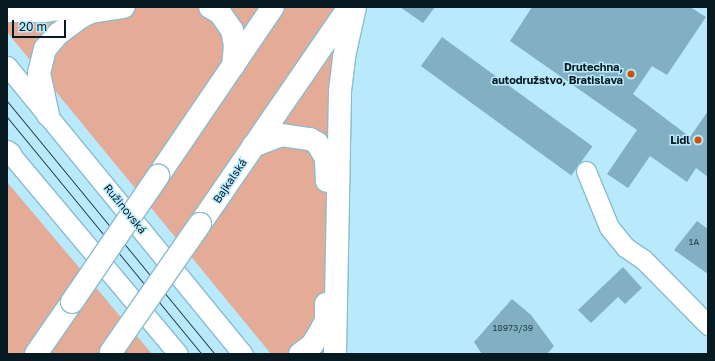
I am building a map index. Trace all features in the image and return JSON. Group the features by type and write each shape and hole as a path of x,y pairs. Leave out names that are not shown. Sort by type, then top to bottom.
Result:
{"main road":[{"path":"7,11 44,11 71,7"},
{"path":"48,115 39,72 45,49 58,34 79,18 91,12 124,7"},
{"path":"210,7 224,17 234,36 232,67"},
{"path":"36,354 273,7"},
{"name":"Bajkalská","path":"110,353 350,7"},
{"path":"335,354 340,91 344,57 355,7"},
{"path":"253,146 281,135 298,135 317,143 326,158 328,200 326,321 316,340 300,354"}],"street":[{"name":"Ružinovská","path":"7,66 243,354"},
{"path":"8,152 178,354"},
{"path":"586,170 609,227 625,247 643,259 708,325"}],"shaded area":[{"path":"109,7 338,7 328,354 271,354 7,32 7,18"},
{"path":"7,182 152,354 7,354"}],"building":[{"path":"400,7 435,7 423,23"},
{"path":"532,7 690,7 706,17 667,75 652,66 633,94 690,137 708,111 708,177 696,168 687,182 650,156 628,188 607,174 637,130 510,41"},
{"path":"442,37 592,146 571,175 421,66"},
{"path":"697,221 708,229 708,274 674,250"},
{"path":"623,267 642,288 625,304 618,297 591,323 578,310"},
{"path":"512,299 531,315 554,346 547,354 482,354 474,342"}],"tram line":[{"path":"7,101 215,354"},
{"path":"7,117 202,354"}],"place":[{"name":"Drutechna, autodružstvo, Bratislava","path":"631,74"},
{"name":"Lidl","path":"698,140"}]}
